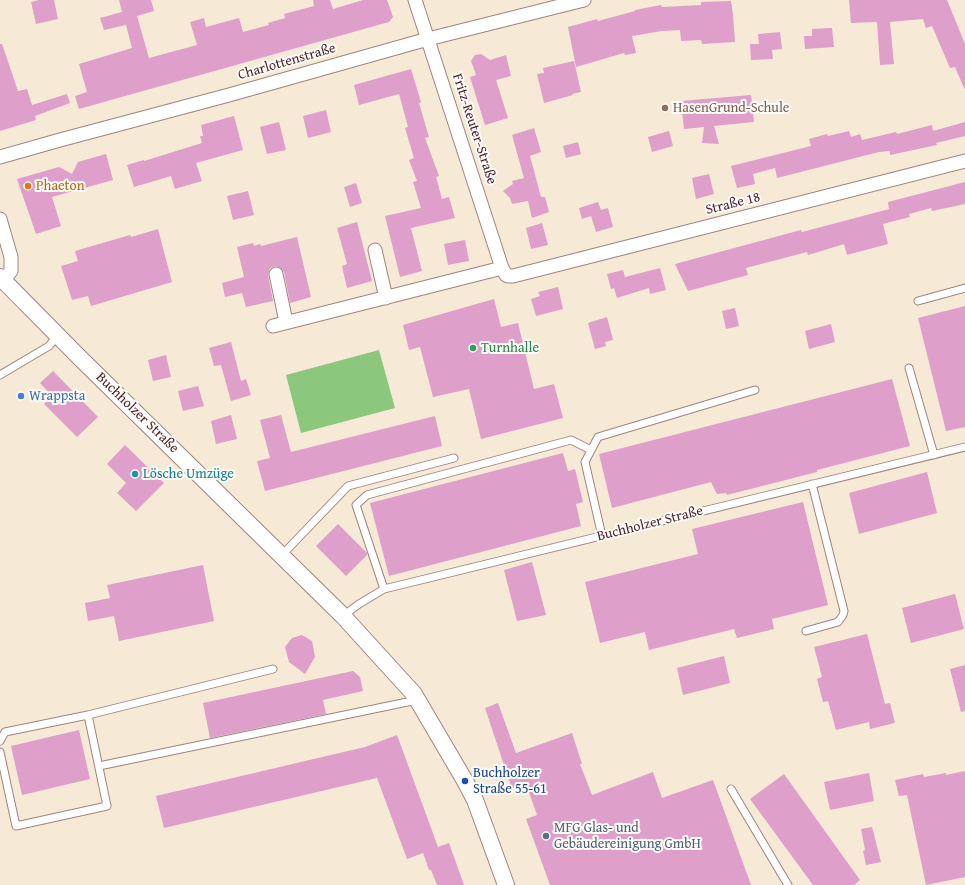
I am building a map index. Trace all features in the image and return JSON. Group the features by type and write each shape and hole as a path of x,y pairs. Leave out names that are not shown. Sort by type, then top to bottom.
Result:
{"street":[{"name":"Fritz-Reuter-Straße","path":"415,0 505,272"},
{"name":"Charlottenstraße","path":"0,157 428,39 584,0"},
{"name":"Straße 18","path":"505,272 513,276 965,161"},
{"path":"0,219 11,257 11,271 2,278"},
{"path":"375,250 386,298"},
{"path":"273,326 386,298 505,272"},
{"path":"276,274 286,322"},
{"name":"Buchholzer Straße","path":"2,278 343,616 414,694 475,800 506,885"}],"lane":[{"path":"918,301 965,288"},
{"path":"0,375 49,346 58,335"},
{"path":"909,368 934,455"},
{"path":"602,536 585,462 598,437 754,390"},
{"path":"384,588 356,505 367,495 571,440 591,450"},
{"name":"Buchholzer Straße","path":"343,616 384,588 965,447"},
{"path":"282,555 348,486 454,458"},
{"path":"806,631 838,622 844,611 812,484"},
{"path":"0,741 5,732 88,715 273,670"},
{"path":"99,766 418,700"},
{"path":"0,752 16,826 107,806 88,715"},
{"path":"731,789 788,885"}],"green space":[{"path":"379,350 395,408 301,433 286,375"}],"building":[{"path":"39,0 54,0 58,19 36,24 31,2"},
{"path":"119,0 151,0 154,11 137,16 149,58 197,45 190,22 204,18 206,27 239,18 243,32 269,25 268,23 285,18 284,14 314,6 313,0 330,0 333,9 363,0 387,0 393,17 389,22 79,109 75,96 87,92 79,64 132,48 126,25 104,30 100,18 122,12"},
{"path":"849,0 947,0 965,44 965,90 955,67 950,68 932,26 926,28 923,19 890,22 894,64 880,65 877,22 851,23"},
{"path":"731,1 735,42 702,44 701,40 681,41 680,30 662,31 632,36 636,53 625,55 624,53 576,67 568,27 661,5 662,7 701,5 701,2"},
{"path":"832,28 834,47 805,49 804,36 812,36 812,29"},
{"path":"780,32 782,49 772,50 773,59 751,60 750,44 759,44 758,34"},
{"path":"0,44 2,44 18,91 27,89 32,105 67,94 70,103 35,116 36,120 0,131"},
{"path":"481,54 490,60 506,55 511,76 496,80 508,118 485,125 470,77 476,75 471,61 475,55"},
{"path":"574,61 581,92 544,103 537,74 544,73 543,68"},
{"path":"411,69 421,102 419,103 429,137 425,138 439,176 436,177 442,199 449,197 455,218 411,228 422,271 400,277 385,216 421,208 413,182 417,181 409,160 414,158 405,128 408,127 399,94 359,105 354,85"},
{"path":"751,95 754,122 714,126 719,144 702,143 704,127 684,129 681,101"},
{"path":"326,110 331,132 308,138 303,116"},
{"path":"234,116 243,150 196,163 202,181 175,189 171,176 134,187 127,165 202,143 200,136 203,136 201,125"},
{"path":"279,122 286,150 267,154 260,127"},
{"path":"965,122 965,136 936,143 937,145 890,155 890,151 879,152 777,178 775,168 753,174 755,184 737,188 731,166 811,146 809,139 827,134 828,136 849,131 851,137 860,134 862,140 896,132 897,134 932,125 933,131"},
{"path":"534,128 541,152 530,156 541,197 545,197 549,212 532,218 528,201 512,204 510,198 503,191 513,184 512,181 524,178 512,135"},
{"path":"669,131 673,146 652,152 648,137"},
{"path":"578,142 581,154 566,158 563,146"},
{"path":"106,154 113,180 52,197 61,226 36,234 17,179 59,167 72,174 78,162"},
{"path":"709,174 714,194 696,199 692,178"},
{"path":"965,182 965,204 932,211 931,208 909,214 910,217 883,224 888,244 847,255 844,244 808,255 807,252 746,268 748,275 688,291 675,264 801,230 802,232 889,209 888,202"},
{"path":"356,183 362,203 350,207 344,187"},
{"path":"248,191 254,215 233,220 227,196"},
{"path":"598,202 601,210 608,208 613,227 596,232 591,216 582,219 579,208"},
{"path":"357,222 372,281 347,288 342,266 347,264 337,228"},
{"path":"542,223 548,245 531,249 526,228"},
{"path":"158,229 172,282 91,306 88,296 72,300 61,266 78,261 75,251 130,235 131,237"},
{"path":"297,237 311,297 290,303 284,272 279,267 275,266 270,268 268,275 273,301 246,307 242,293 225,297 222,283 244,277 237,247 253,243 254,246 260,244 261,246"},
{"path":"465,240 469,261 448,265 444,244"},
{"path":"660,268 666,290 650,294 649,288 617,298 614,288 611,289 607,274 623,270 625,277"},
{"path":"558,287 563,309 536,316 531,299 540,296 538,292"},
{"name":"Turnhalle","path":"494,299 501,327 518,323 534,389 554,384 563,418 481,439 469,389 433,397 420,347 409,350 403,325"},
{"path":"965,306 965,427 946,431 918,318"},
{"path":"735,308 739,326 726,329 722,311"},
{"path":"607,317 613,340 605,342 606,346 595,349 588,323"},
{"path":"831,324 835,342 809,349 805,331"},
{"path":"231,342 241,381 246,379 251,395 231,401 221,365 214,366 209,348"},
{"path":"166,355 171,377 153,381 148,360"},
{"path":"53,371 98,417 77,437 44,404 52,396 40,383"},
{"path":"892,379 910,446 727,495 726,493 717,494 711,482 612,508 599,454"},
{"path":"198,386 204,406 183,411 178,391"},
{"path":"231,415 237,439 216,444 211,421"},
{"path":"281,415 291,452 435,416 442,446 265,491 257,461 270,458 260,420"},
{"name":"Lösche Umzüge","path":"125,445 164,483 136,511 117,493 126,483 107,464"},
{"path":"563,453 568,471 575,469 583,502 576,504 581,526 389,576 370,503"},
{"path":"927,472 937,513 859,534 849,493"},
{"path":"803,502 828,605 772,619 774,629 737,638 734,629 649,650 645,632 600,643 585,582 698,554 692,529"},
{"path":"338,524 367,553 367,555 346,576 316,546"},
{"path":"532,562 546,615 517,621 504,570"},
{"path":"203,565 214,621 119,641 114,616 88,621 85,603 110,598 107,585"},
{"path":"955,594 964,629 911,643 902,608"},
{"path":"867,634 885,704 890,703 895,723 870,729 869,722 836,730 828,701 823,702 817,679 822,677 814,647"},
{"path":"302,635 312,641 315,657 305,674 289,662 285,647 292,638"},
{"path":"724,656 730,683 683,695 677,668"},
{"path":"965,665 965,711 961,712 950,669"},
{"path":"353,671 360,677 363,691 323,700 326,714 210,738 203,703"},
{"path":"498,703 516,753 572,733 582,764 580,764 592,795 653,772 662,798 713,780 751,885 550,885 526,819 537,815 526,784 512,789 485,708"},
{"path":"79,730 90,779 22,795 11,746"},
{"path":"397,735 438,847 449,843 464,885 437,885 431,870 429,870 423,853 407,859 377,778 164,828 156,796 365,747"},
{"path":"965,771 965,877 926,885 907,795 899,796 895,780 923,774 924,777 946,773 946,775"},
{"path":"869,773 874,801 830,810 824,782"},
{"path":"784,774 860,880 854,885 813,885 750,799"},
{"path":"872,827 881,862 866,865 861,829"}],"place":[{"name":"HasenGrund-Schule","path":"665,108"},
{"name":"Phaeton","path":"28,186"},
{"name":"Turnhalle","path":"473,348"},
{"name":"Wrappsta","path":"21,396"},
{"name":"Lösche Umzüge","path":"135,474"},
{"name":"Buchholzer Straße 55-61","path":"465,781"},
{"name":"MFG Glas- und Gebäudereinigung GmbH","path":"546,836"}]}
